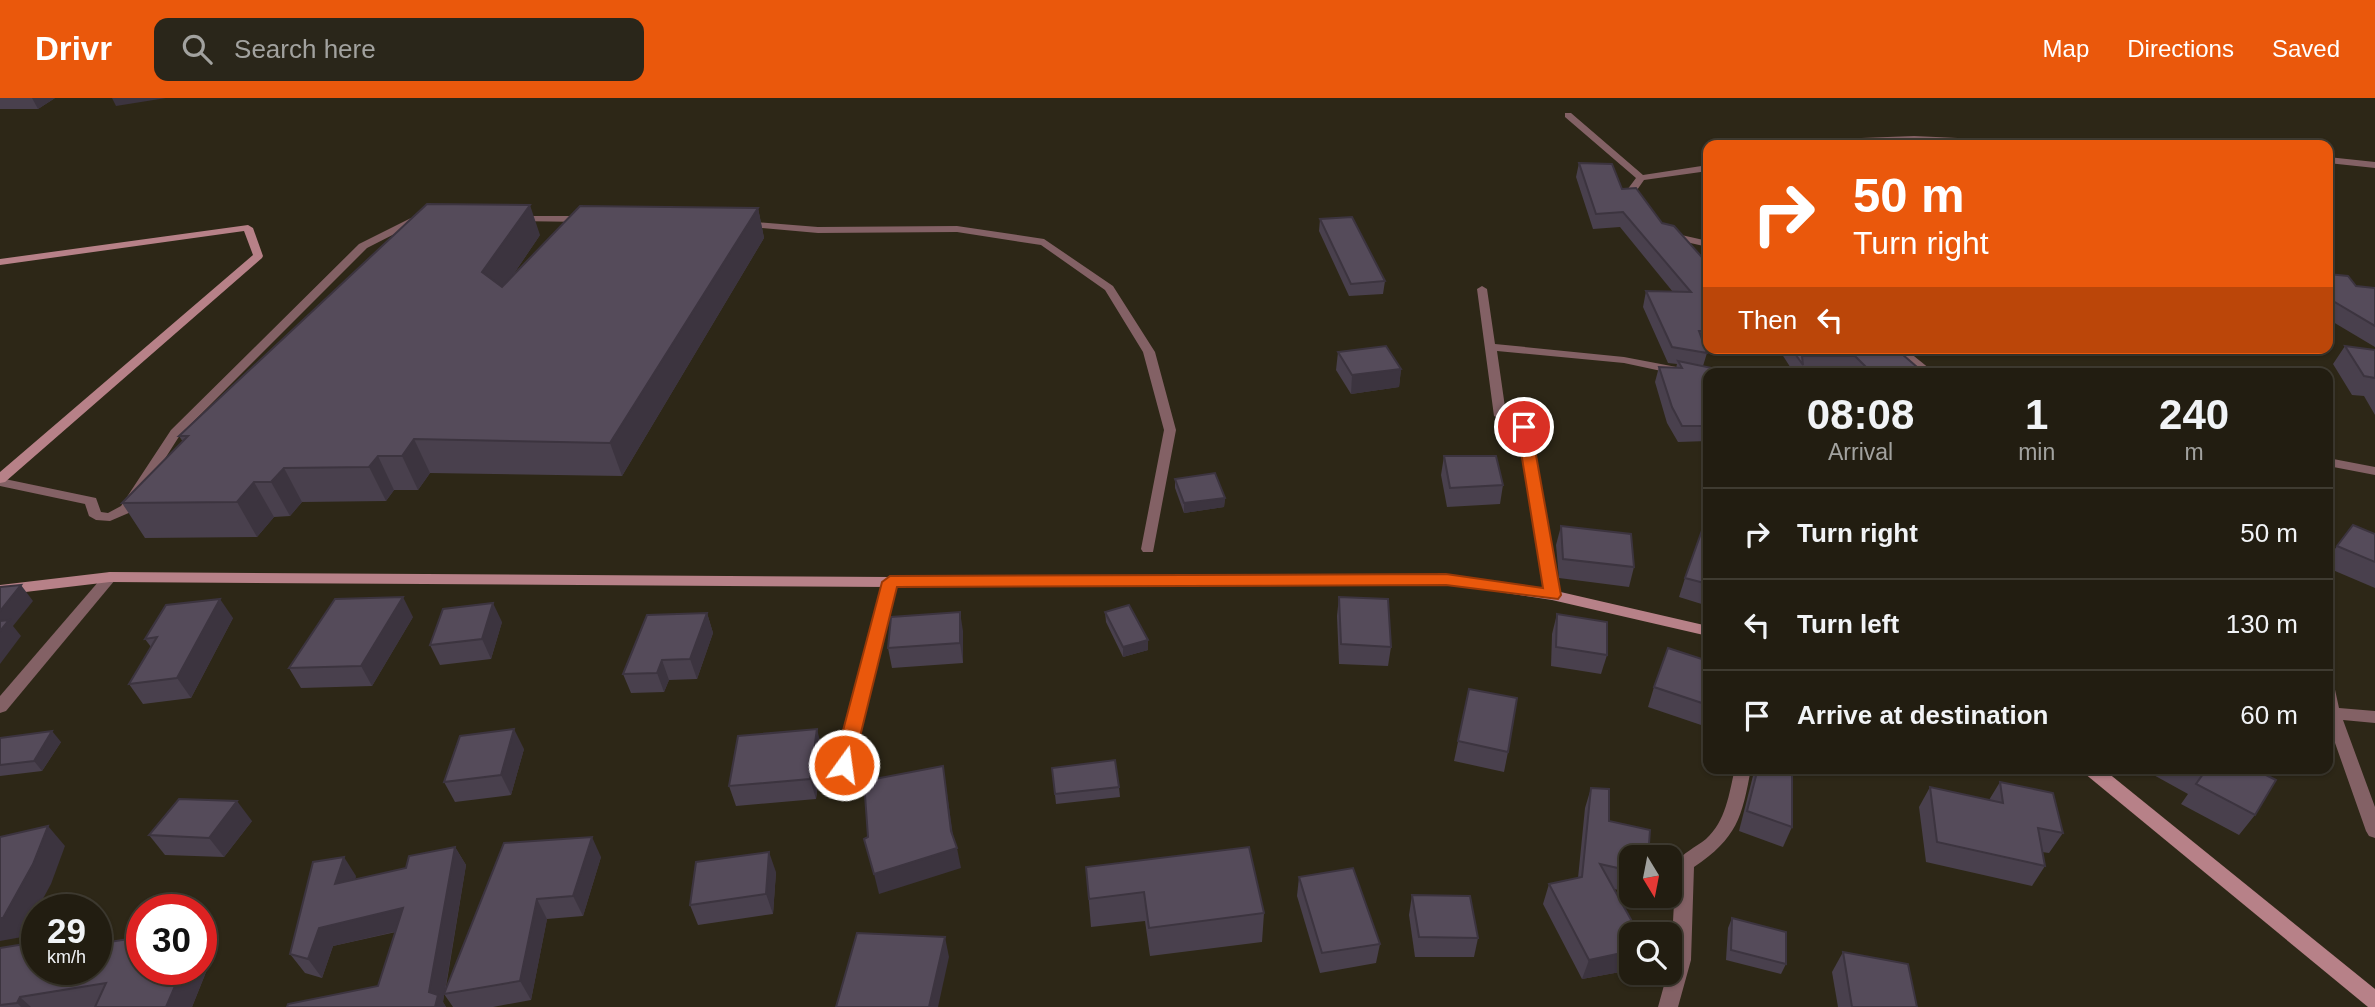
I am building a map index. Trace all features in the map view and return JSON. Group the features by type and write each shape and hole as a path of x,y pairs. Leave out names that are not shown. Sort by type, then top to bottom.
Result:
{"street":[{"path":"1568,115 1641,178"},
{"path":"2333,161 2375,165"},
{"path":"1648,212 1632,190 1641,178 1703,169"},
{"path":"506,219 598,219"},
{"path":"0,481 91,501 96,516 110,517 126,509 175,433 363,246 414,220 440,220"},
{"path":"727,223 818,230 957,229 1044,242 1109,288 1149,352 1170,430 1148,549"},
{"path":"1656,223 1664,234 1703,243"},
{"path":"0,262 248,228 258,256 0,481"},
{"path":"1482,289 1500,416 1524,427 1552,595"},
{"path":"1490,347 1624,360 1703,376"},
{"path":"1905,354 1923,368"},
{"path":"2333,463 2375,471"},
{"path":"0,590 110,577 890,582 1446,579 1552,595 1703,630"},
{"path":"0,707 110,577"},
{"path":"844,765 890,582"},
{"path":"2333,713 2375,717"},
{"path":"2333,716 2375,831"},
{"path":"1668,1007 1681,960 1685,864 1715,845 1732,821 1742,774"},
{"path":"2097,774 2375,1001"}],"building":[{"path":"1579,163 1612,164 1622,189 1636,188 1662,223 1674,226 1703,258 1703,331 1699,331 1703,352 1672,347 1646,291 1691,292 1623,212 1596,214"},
{"path":"427,204 530,205 482,272 502,287 580,206 758,208 610,443 414,439 402,456 378,456 369,467 284,468 271,482 254,482 237,502 122,503 188,436 179,436"},
{"path":"1352,217 1385,281 1351,284 1320,219"},
{"path":"2333,274 2348,276 2356,286 2375,288 2375,326 2333,301"},
{"path":"1386,346 1401,369 1352,375 1338,352"},
{"path":"2345,346 2375,350 2375,378 2364,376"},
{"path":"1795,354 1902,354 1918,368 1867,368 1855,356 1802,356 1803,365"},
{"path":"1678,361 1712,368 1703,368 1703,426 1682,426 1672,407 1659,367 1682,368"},
{"path":"1444,456 1496,456 1503,485 1450,488"},
{"path":"1215,473 1225,498 1184,503 1175,479"},
{"path":"2353,525 2375,534 2375,562 2337,546"},
{"path":"1561,526 1631,534 1634,567 1563,559"},
{"path":"1703,528 1703,583 1685,578"},
{"path":"21,585 0,611 0,587"},
{"path":"403,597 361,666 289,668 335,599"},
{"path":"1339,597 1388,599 1391,647 1341,644"},
{"path":"220,599 177,678 129,684 157,637 145,639 166,605"},
{"path":"493,603 482,639 430,645 443,609"},
{"path":"1129,605 1148,640 1123,647 1105,612"},
{"path":"960,612 960,643 888,648 891,617"},
{"path":"707,613 690,659 662,660 657,673 623,674 647,615"},
{"path":"1557,614 1607,622 1607,655 1556,647"},
{"path":"9,620 0,631 0,621"},
{"path":"1668,648 1703,659 1703,703 1654,687"},
{"path":"1469,689 1517,698 1508,752 1458,741"},
{"path":"514,729 501,775 444,782 460,736"},
{"path":"817,729 810,779 729,786 738,736"},
{"path":"52,731 34,761 0,765 0,738"},
{"path":"1115,760 1119,787 1055,794 1052,768"},
{"path":"943,766 951,831 957,848 874,874 864,839 868,837 864,781"},
{"path":"1756,774 1792,774 1792,827 1747,811"},
{"path":"2203,774 2264,774 2276,780 2255,815 2196,784"},
{"path":"2000,782 2053,793 2063,833 2038,828 2045,866 1937,842 1930,787 2003,803"},
{"path":"1591,788 1609,789 1609,821 1650,830 1649,845 1619,845 1619,868 1600,864 1619,898 1619,908 1625,908 1632,922 1619,922 1619,954 1589,960 1549,884 1582,877"},
{"path":"179,799 237,801 209,838 149,835"},
{"path":"48,826 33,864 3,918 0,918 0,837"},
{"path":"592,837 573,896 537,899 520,981 444,994 504,843"},
{"path":"455,847 429,992 438,995 435,1007 287,1007 288,1004 378,986 403,908 319,928 308,959 290,954 313,862 344,857 335,884 406,868 409,856"},
{"path":"1249,847 1264,913 1149,928 1144,892 1089,899 1086,867"},
{"path":"769,852 766,894 690,905 696,862"},
{"path":"1353,868 1380,944 1322,953 1299,877"},
{"path":"1412,895 1470,896 1478,938 1419,937"},
{"path":"1732,918 1786,932 1786,964 1731,950"},
{"path":"857,933 945,937 929,1007 836,1007"},
{"path":"126,939 126,985 176,985 166,1007 95,1007 105,985 112,985 112,942"},
{"path":"21,945 21,985 94,985 20,997 17,1003 0,1005 0,948"},
{"path":"1843,952 1908,964 1917,1007 1852,1007"}],"route":[{"path":"844,765 890,582 1446,579 1552,595 1524,427"}]}
